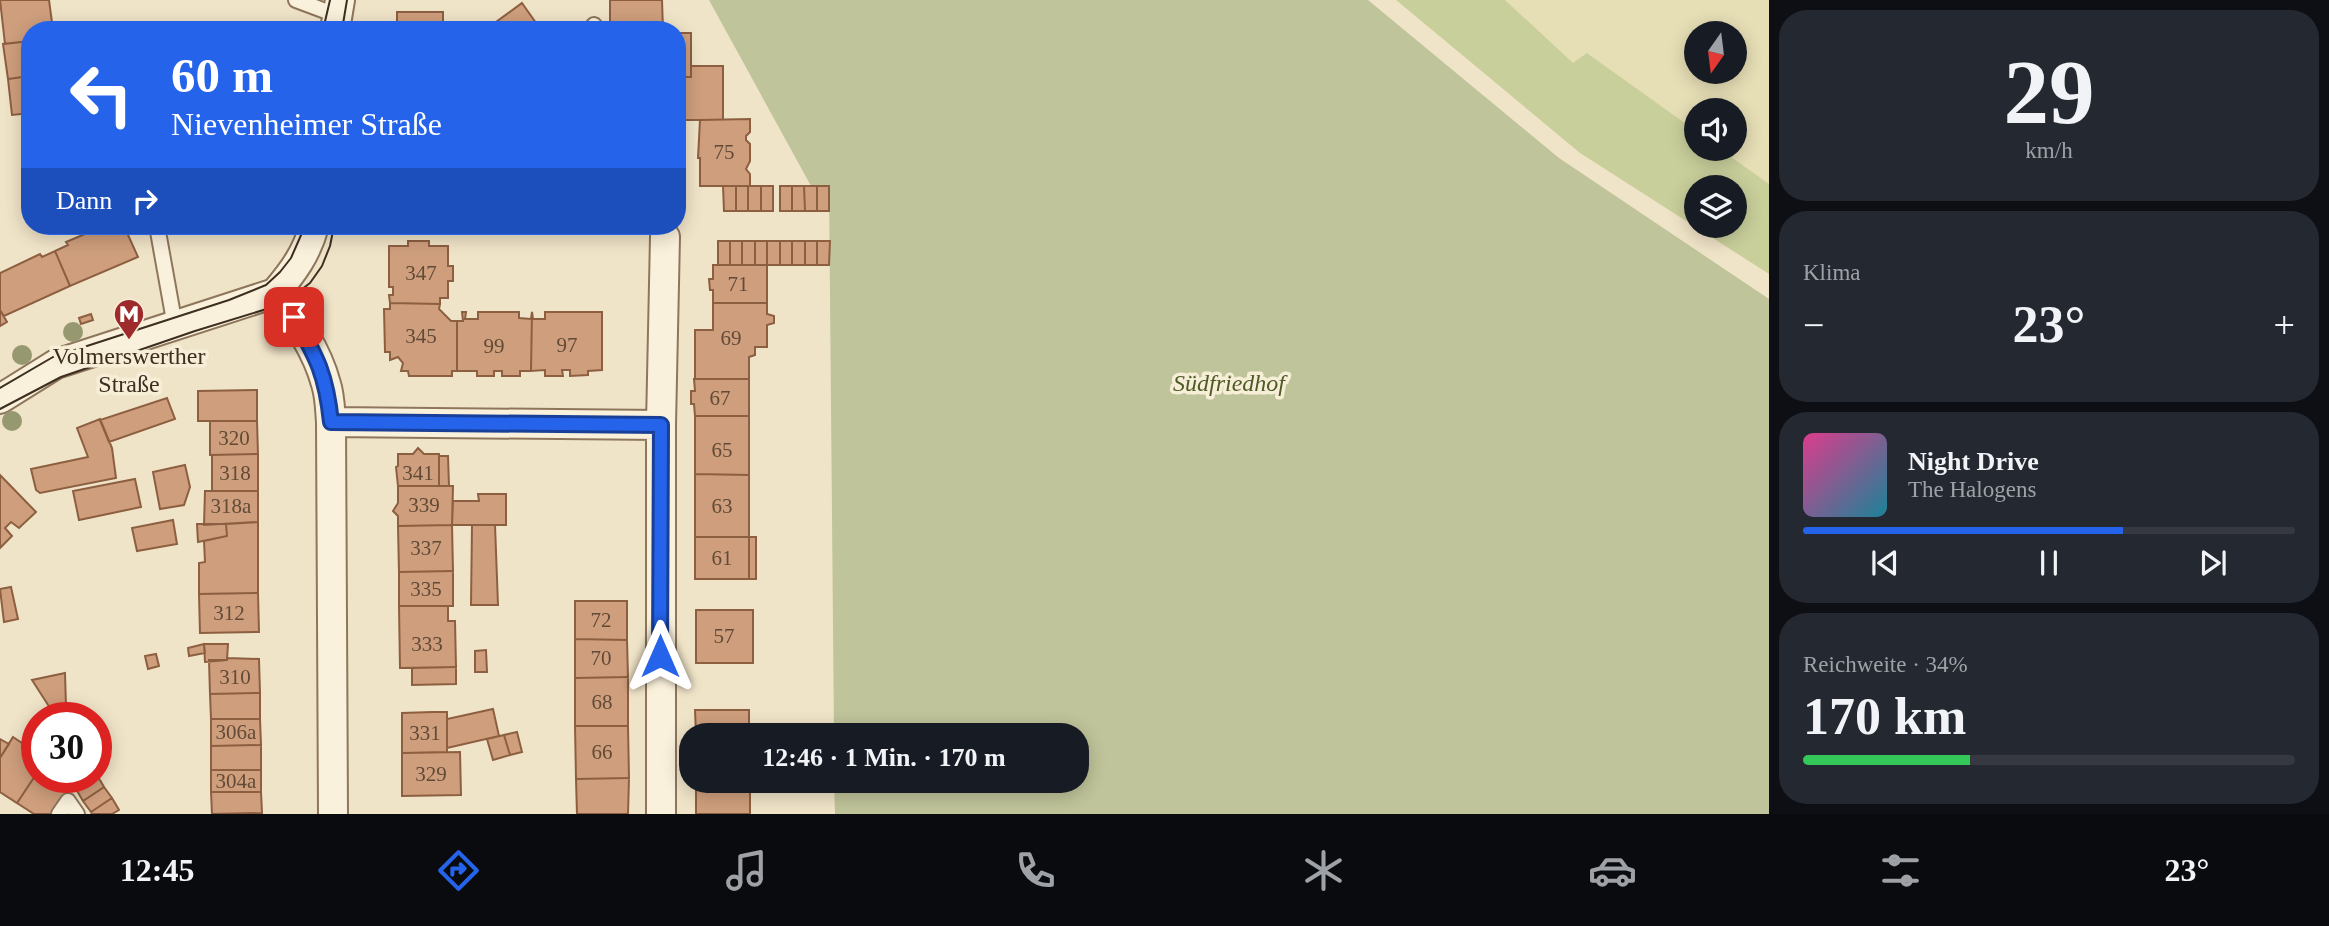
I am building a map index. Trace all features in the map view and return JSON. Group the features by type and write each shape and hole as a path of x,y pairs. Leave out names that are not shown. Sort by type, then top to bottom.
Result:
{"street":[{"path":"0,399 56,364 275,293 309,246 312,235"},
{"path":"662,814 661,425 664,235"},
{"path":"275,293 294,317 317,358 327,387 331,422 333,814"},
{"path":"331,422 661,425"}],"lane":[{"path":"296,0 337,15"},
{"path":"158,235 175,326"},
{"path":"59,814 68,801 76,814"}],"shaded area":[{"path":"1505,0 1769,0 1769,184 1737,161 1747,161 1747,98 1684,98 1684,122 1587,53 1573,64"}],"green space":[{"name":"Südfriedhof","path":"709,0 1368,0 1559,158 1769,299 1769,814 835,814 834,793 1089,793 1089,723 834,723 829,186 811,186"},
{"path":"1396,0 1505,0 1573,63 1587,53 1684,122 1684,161 1737,161 1769,184 1769,274 1713,238 1747,238 1747,175 1684,175 1684,220 1580,153"}],"building":[{"path":"0,0 49,0 52,21 21,21 21,42 5,44"},
{"path":"610,0 662,0 663,21 610,21"},
{"path":"522,3 535,21 497,21"},
{"path":"397,12 443,12 443,21 397,21"},
{"path":"686,33 691,33 691,77 686,77"},
{"path":"21,42 21,77 8,79 3,44"},
{"path":"691,66 723,66 723,120 686,120 686,77 691,77"},
{"path":"21,77 21,114 12,115 8,79"},
{"path":"750,119 750,132 746,140 750,144 750,161 746,169 750,174 750,186 700,186 700,120"},
{"path":"723,186 736,186 736,211 724,211"},
{"path":"736,186 748,186 748,211 736,211"},
{"path":"748,186 761,186 761,211 748,211"},
{"path":"761,186 773,186 773,211 761,211"},
{"path":"780,186 792,186 792,211 780,211"},
{"path":"792,186 804,186 805,211 792,211"},
{"path":"804,186 817,186 817,211 805,211"},
{"path":"817,186 829,186 829,211 817,211"},
{"path":"83,235 128,235 138,257 70,286 55,251 68,245 66,242"},
{"path":"408,241 429,241 429,246 448,246 448,266 453,266 453,281 448,281 448,298 440,298 440,304 390,303 389,295 393,295 393,287 389,287 389,246 408,246"},
{"path":"718,241 730,241 730,265 718,265"},
{"path":"730,241 742,241 742,265 730,265"},
{"path":"742,241 755,241 755,265 742,265"},
{"path":"755,241 767,241 767,265 755,265"},
{"path":"767,241 780,241 780,265 767,265"},
{"path":"780,241 792,241 792,265 780,265"},
{"path":"792,241 805,241 805,265 792,265"},
{"path":"805,241 817,241 817,265 805,265"},
{"path":"817,241 830,241 829,265 817,265"},
{"path":"55,251 70,286 4,316 0,310 0,273 40,254 42,257"},
{"path":"713,265 767,265 767,303 713,303 713,290 710,290 709,279 713,279"},
{"path":"390,303 440,304 439,309 451,321 457,321 457,371 452,371 452,376 409,376 408,371 401,371 403,363 398,357 390,360 390,352 385,352 384,309 390,309"},
{"path":"713,303 767,303 767,314 774,316 774,323 767,325 767,347 755,347 755,355 749,357 749,379 695,379 695,330 713,330"},
{"path":"0,310 7,322 0,326"},
{"path":"462,312 466,312 465,319 478,319 478,312 519,312 519,318 531,319 532,312 531,371 520,371 520,376 502,376 502,371 494,371 494,376 477,376 477,371 457,371 457,321 463,321"},
{"path":"532,312 533,319 545,319 545,312 602,312 602,370 588,371 588,375 570,376 570,370 562,370 563,376 545,376 545,370 531,371"},
{"path":"91,314 93,320 81,324 79,318"},
{"path":"694,379 749,379 749,416 695,416 694,404 691,404 691,391 695,391"},
{"path":"257,390 257,421 198,421 198,391"},
{"path":"167,398 175,419 109,442 100,420"},
{"path":"695,416 749,416 749,475 695,474"},
{"path":"100,419 112,448 116,478 40,493 36,490 31,469 88,457 77,428"},
{"path":"210,421 257,421 258,454 210,455"},
{"path":"418,448 424,454 439,454 439,486 398,486 398,454 413,454"},
{"path":"258,454 258,491 212,491 212,455"},
{"path":"439,456 448,456 449,486 439,486"},
{"path":"185,465 190,487 184,505 160,509 153,472"},
{"path":"695,474 749,475 749,537 695,537"},
{"path":"0,475 36,512 19,528 11,522 5,528 12,536 0,548"},
{"path":"135,479 141,507 79,520 73,491"},
{"path":"398,486 453,486 452,525 398,526 398,516 393,511 398,503"},
{"path":"205,491 258,491 258,522 204,525"},
{"path":"478,494 506,494 506,525 452,525 453,501 479,501"},
{"path":"173,520 177,544 137,551 132,528"},
{"path":"258,522 258,593 199,594 199,563 205,562 204,541 227,536 226,524"},
{"path":"197,524 226,524 227,536 198,542"},
{"path":"452,525 453,571 399,572 398,526"},
{"path":"472,525 495,525 498,605 471,605"},
{"path":"695,537 749,537 749,579 695,579"},
{"path":"749,537 756,537 756,579 749,579"},
{"path":"453,571 453,606 399,606 399,572"},
{"path":"11,587 18,619 4,622 0,589"},
{"path":"258,593 259,632 200,633 199,594"},
{"path":"575,601 627,601 627,640 575,639"},
{"path":"399,606 448,606 448,621 455,621 456,667 400,668"},
{"path":"696,610 753,610 753,663 696,663"},
{"path":"575,639 627,640 628,677 575,678"},
{"path":"204,644 205,653 189,656 188,648"},
{"path":"204,644 228,644 227,660 205,662"},
{"path":"486,650 487,672 475,672 475,651"},
{"path":"156,654 159,666 148,669 145,656"},
{"path":"259,659 260,693 210,694 209,660"},
{"path":"456,667 456,684 412,685 412,668"},
{"path":"65,673 66,702 46,702 32,680"},
{"path":"628,677 628,726 575,726 575,678"},
{"path":"260,693 260,719 211,719 210,694"},
{"path":"493,709 499,736 447,748 447,719"},
{"path":"695,710 749,710 749,723 696,723"},
{"path":"447,712 447,752 402,753 402,713"},
{"path":"211,719 260,719 261,745 211,746"},
{"path":"575,726 628,726 629,778 576,779"},
{"path":"517,732 522,752 510,755 504,735"},
{"path":"504,735 510,755 493,760 487,739"},
{"path":"13,737 21,742 21,793 24,793 17,803 0,792 0,758"},
{"path":"0,739 9,744 0,758"},
{"path":"261,745 261,770 211,770 211,746"},
{"path":"460,752 461,795 402,796 402,753"},
{"path":"211,770 261,770 261,792 211,792"},
{"path":"629,778 628,814 577,814 576,779"},
{"path":"211,792 261,792 262,813 212,814"},
{"path":"24,793 67,793 53,814 34,814 17,803"},
{"path":"78,793 95,793 83,801"},
{"path":"95,793 108,793 112,798 91,812 83,801"},
{"path":"696,793 750,793 750,814 696,814"},
{"path":"112,798 119,810 112,814 92,814 91,812"}],"tram line":[{"path":"325,21 330,0"},
{"path":"344,21 347,0"},
{"path":"0,388 53,357 229,300 266,285 291,258 301,235"},
{"path":"0,409 61,377 283,304 310,283 322,266 332,235"}],"place":[{"name":"Volmerswerther Straße","path":"129,341"}],"route":[{"path":"294,317 322,369 331,422 661,425 660,656"}]}
